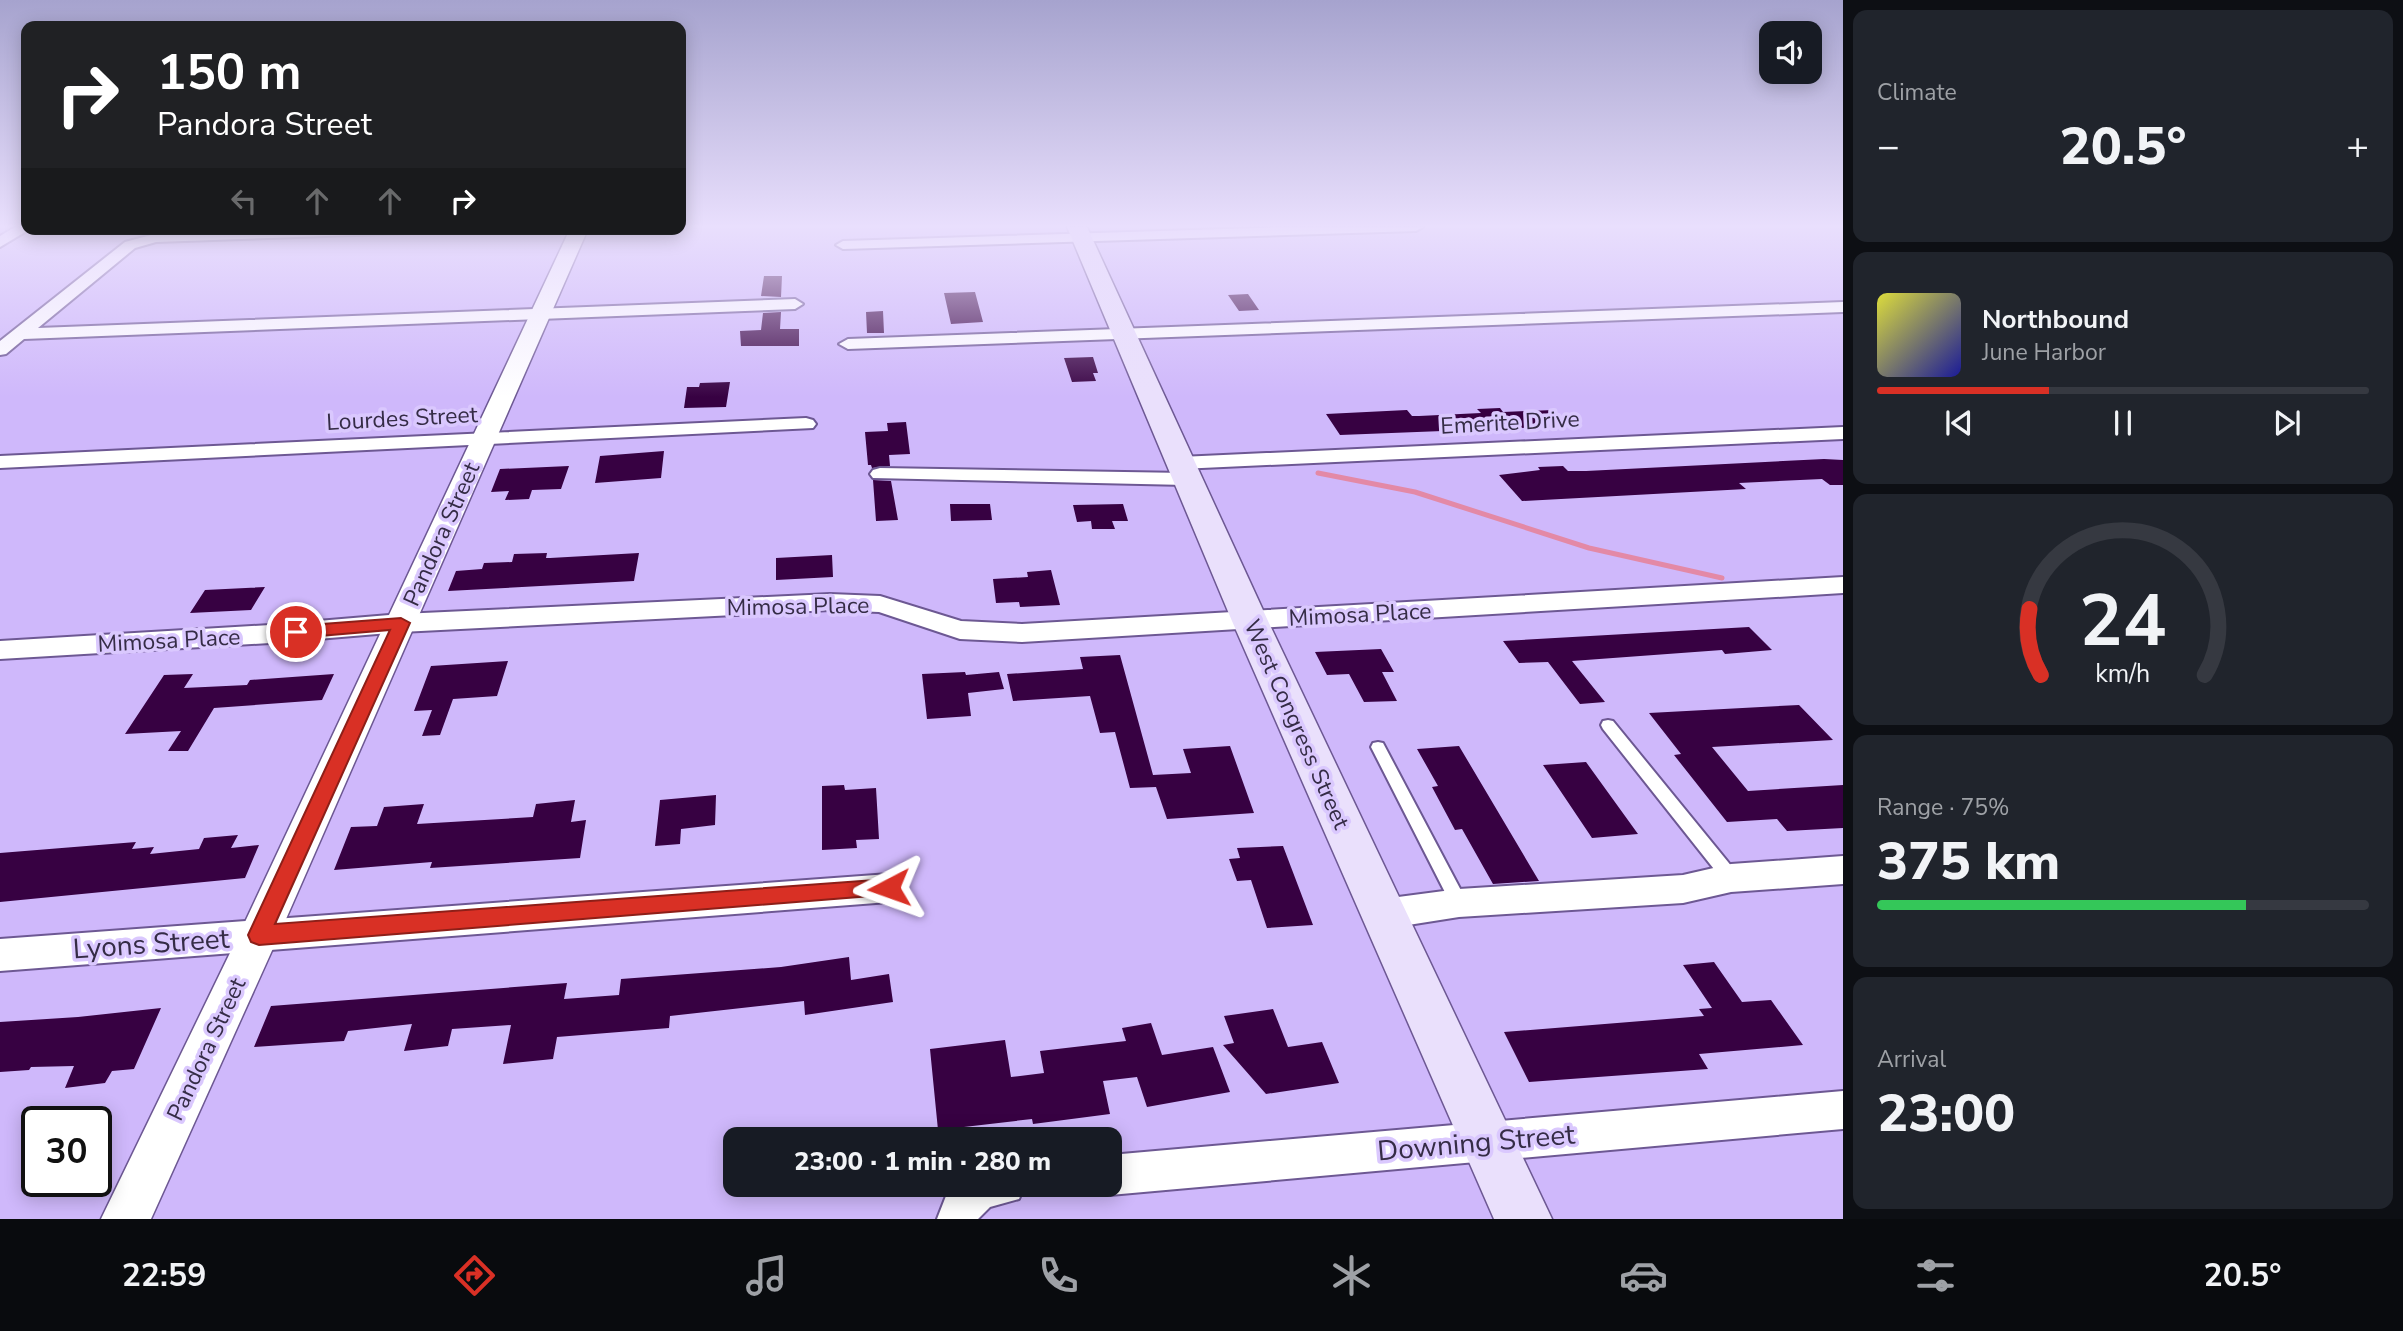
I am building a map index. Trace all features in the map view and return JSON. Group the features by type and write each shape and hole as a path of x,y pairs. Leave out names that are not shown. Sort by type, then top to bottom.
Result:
{"main road":[{"name":"West Congress Street","path":"1102,284 1250,621 1523,1219"}],"street":[{"path":"0,350 82,284"},
{"name":"Pandora Street","path":"126,1219 259,935 554,284"},
{"path":"20,334 795,304"},
{"path":"848,344 1843,307"},
{"name":"Lourdes Street","path":"0,462 806,425"},
{"name":"Emerite Drive","path":"880,474 1183,471 1843,433"},
{"name":"Mimosa Place","path":"0,650 401,623 830,603 880,604 960,630 993,633 1250,621 1842,586"},
{"path":"1383,914 1459,903 1683,889 1731,878 1843,870"},
{"name":"Lyons Street","path":"0,955 889,888"},
{"name":"Downing Street","path":"1122,1174 1843,1110"},
{"path":"957,1219 970,1197"}],"lane":[{"path":"1608,725 1731,878"},
{"path":"1378,747 1459,903"}],"building":[{"path":"763,284 782,284 781,297 761,296"},
{"path":"975,292 983,322 951,324 944,293"},
{"path":"1248,294 1259,310 1239,311 1228,295"},
{"path":"883,311 884,333 867,333 866,312"},
{"path":"781,312 780,329 799,329 799,346 741,346 740,331 761,330 763,313"},
{"path":"1093,357 1098,373 1093,373 1096,381 1072,382 1064,358"},
{"path":"730,382 726,407 684,408 687,387 699,387 700,383"},
{"path":"1500,408 1503,412 1553,410 1570,426 1340,435 1326,414 1407,410 1412,416 1419,416 1481,413 1477,409"},
{"path":"906,422 910,454 889,455 890,466 872,468 868,465 865,432 888,431 887,423"},
{"path":"664,451 661,478 595,483 600,456"},
{"path":"1843,460 1843,485 1830,485 1822,479 1739,483 1746,489 1522,501 1499,475 1540,470 1538,467 1563,466 1568,471 1586,471"},
{"path":"569,466 561,489 532,490 529,499 505,500 509,491 491,492 500,469"},
{"path":"873,480 891,481 898,520 876,521"},
{"path":"950,504 990,504 992,520 951,521"},
{"path":"1123,504 1128,521 1112,521 1115,529 1092,529 1091,521 1077,522 1073,505"},
{"path":"547,553 546,558 639,553 634,581 448,591 456,571 482,569 484,563 512,562 514,554"},
{"path":"832,555 833,577 776,580 776,558"},
{"path":"1051,570 1060,605 1020,607 1019,602 996,603 993,579 1028,577 1027,572"},
{"path":"265,587 251,610 190,613 205,590"},
{"path":"1749,627 1772,650 1725,654 1722,650 1572,661 1605,702 1580,704 1548,662 1519,663 1503,641"},
{"path":"1381,649 1394,672 1382,672 1397,701 1364,702 1349,674 1327,675 1315,652"},
{"path":"1120,655 1153,775 1191,773 1183,749 1230,746 1254,813 1167,819 1156,787 1130,788 1115,732 1100,733 1090,696 1013,701 1007,674 1083,669 1080,657"},
{"path":"508,661 497,696 453,699 440,735 422,736 432,710 414,711 431,666"},
{"path":"965,672 966,675 999,672 1004,689 968,693 971,716 927,719 922,674"},
{"path":"193,674 184,688 247,685 250,680 334,674 322,700 214,708 188,751 168,751 181,731 125,734 164,675"},
{"path":"1799,705 1833,740 1712,747 1748,791 1843,785 1843,828 1787,831 1777,819 1727,822 1674,755 1681,754 1649,713"},
{"path":"1459,746 1539,881 1493,884 1462,829 1455,830 1432,787 1438,786 1417,749"},
{"path":"1586,762 1638,834 1592,838 1543,765"},
{"path":"844,785 845,790 876,788 879,839 856,840 857,848 822,850 822,786"},
{"path":"716,795 715,825 681,829 680,844 655,846 660,800"},
{"path":"575,800 571,822 586,820 580,858 430,868 432,862 334,870 351,827 377,826 384,807 424,804 417,824 533,817 536,804"},
{"path":"238,835 231,848 259,845 245,878 0,902 0,853 136,842 132,849 154,847 150,854 199,849 204,838"},
{"path":"1283,846 1313,925 1267,928 1251,880 1237,881 1229,859 1240,858 1237,848"},
{"path":"849,957 851,980 889,974 893,1002 805,1015 804,1001 670,1016 669,1028 557,1037 553,1059 503,1064 511,1025 452,1029 448,1046 404,1051 412,1024 348,1031 344,1041 254,1047 271,1006 567,983 564,999 619,995 621,979 781,967"},
{"path":"1714,962 1742,1002 1771,1000 1803,1045 1699,1054 1708,1069 1529,1082 1504,1032 1704,1016 1699,1009 1712,1008 1683,965"},
{"path":"161,1008 134,1069 112,1071 105,1083 65,1088 74,1066 31,1067 29,1070 0,1072 0,1022"},
{"path":"1273,1009 1288,1047 1322,1042 1339,1083 1266,1094 1223,1045 1234,1043 1224,1016"},
{"path":"1151,1023 1162,1055 1213,1047 1230,1092 1147,1107 1137,1077 1103,1081 1110,1114 1033,1124 1032,1119 964,1127 938,1127 930,1049 1005,1040 1011,1077 1044,1073 1040,1051 1126,1041 1122,1028"}],"waterway":[{"path":"1318,473 1415,492 1589,548 1722,578"}],"route":[{"path":"296,632 401,623 259,935 889,888"}]}
